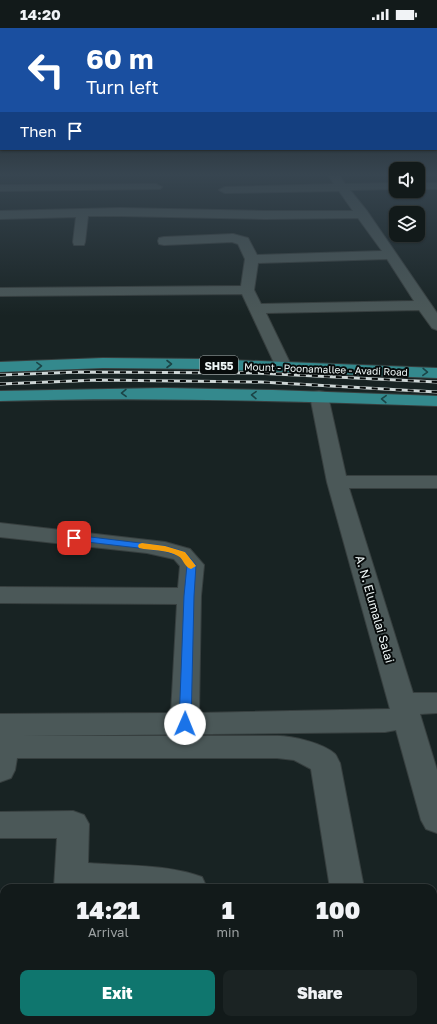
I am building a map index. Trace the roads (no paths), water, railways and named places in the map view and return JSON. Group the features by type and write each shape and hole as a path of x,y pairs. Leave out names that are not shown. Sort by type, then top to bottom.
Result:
{"main road":[{"name":"Mount - Poonamallee - Avadi Road","path":"0,367 103,363 284,366 437,373"},
{"path":"0,396 141,392 319,396 437,401"}],"street":[{"path":"79,242 81,222"},
{"path":"368,222 391,254 437,325"},
{"path":"164,241 239,238 243,241 252,259 247,290 284,366"},
{"path":"252,259 391,254"},
{"path":"0,292 247,290"},
{"path":"256,309 424,305"},
{"name":"A. N. Elumalai Salai","path":"319,396 337,482 437,820"},
{"path":"337,482 437,482"},
{"path":"0,530 147,546 182,554 192,565 189,596 185,724"},
{"path":"0,595 189,596"},
{"path":"1,747 185,724 385,721 404,711 437,703"},
{"path":"1,747 291,747 302,750 324,763 346,884"},
{"path":"0,825 73,824 71,882 167,884"}],"railway":[{"path":"0,375 79,372 255,373 437,382"},
{"path":"0,384 98,380 261,382 437,392"}]}
